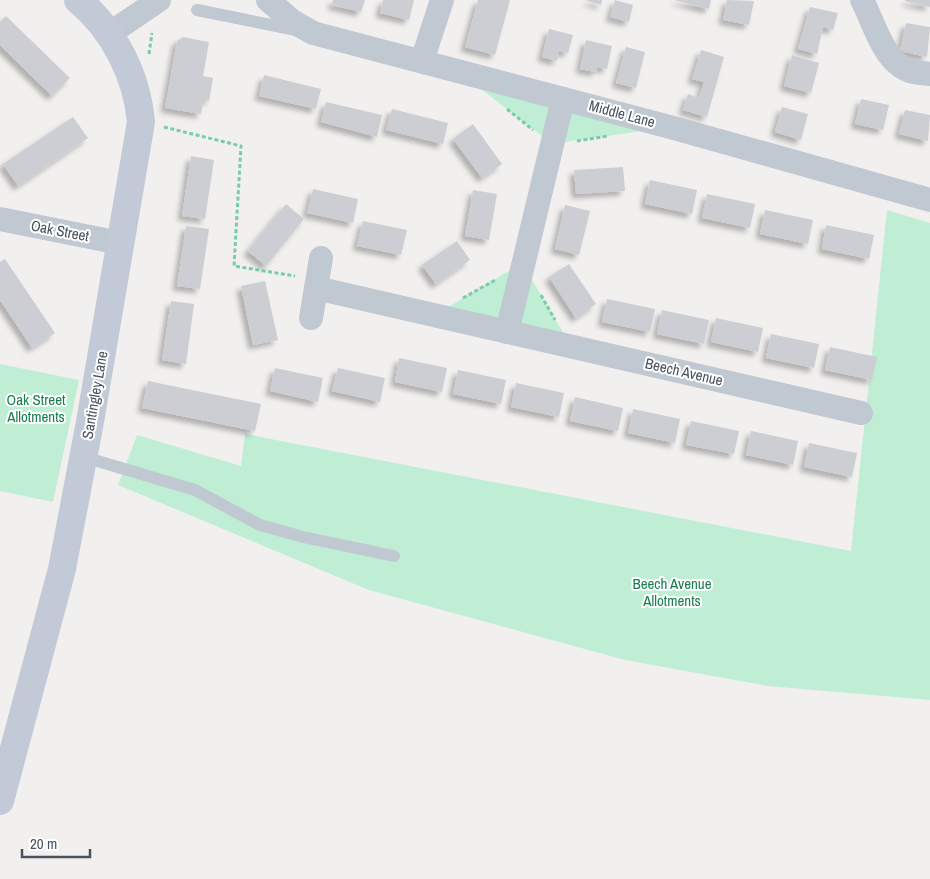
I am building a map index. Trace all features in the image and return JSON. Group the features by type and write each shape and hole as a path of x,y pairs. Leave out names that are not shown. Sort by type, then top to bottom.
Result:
{"street":[{"name":"Santingley Lane","path":"0,801 62,569 84,457 141,122 133,80 109,34 78,0"},
{"path":"109,34 159,0"},
{"name":"Middle Lane","path":"268,0 292,21 313,33 563,99 930,200"},
{"path":"422,62 442,0"},
{"path":"862,0 881,42 893,58 909,71 930,74"},
{"path":"507,332 563,99"},
{"name":"Oak Street","path":"0,219 120,243"},
{"path":"311,318 318,276"},
{"name":"Beech Avenue","path":"318,276 507,332 861,413"}],"lane":[{"name":"Middle Lane","path":"197,10 313,33"},
{"path":"84,457 195,490 260,524 303,537 394,556"}],"path":[{"path":"141,122 241,146 234,266 318,276"}],"green space":[{"path":"458,71 670,127 552,144"},
{"name":"Beech Avenue Allotments","path":"887,210 930,223 930,700 768,686 625,660 369,590 118,485 137,435 241,466 245,434 851,551"},
{"path":"522,263 571,346 435,315"},
{"name":"Oak Street Allotments","path":"0,364 79,380 53,502 0,491"}],"building":[{"path":"333,0 365,0 361,12 332,5"},
{"path":"383,0 414,0 409,20 380,13"},
{"path":"478,0 510,0 495,55 465,47"},
{"path":"585,0 602,0 601,5"},
{"path":"615,0 633,5 629,22 610,17"},
{"path":"674,0 711,0 709,9"},
{"path":"727,0 754,1 749,25 723,20"},
{"path":"930,0 930,7 905,1"},
{"path":"810,7 838,13 833,30 823,27 817,54 798,49"},
{"path":"6,16 70,78 52,96 0,45 0,22"},
{"path":"906,23 930,27 927,57 900,51"},
{"path":"549,29 573,35 568,53 559,51 557,61 542,57"},
{"path":"183,37 209,42 203,76 213,78 209,101 203,100 201,114 165,108 177,41"},
{"path":"586,40 612,46 607,69 597,67 596,72 580,69"},
{"path":"626,47 645,52 636,88 616,83"},
{"path":"701,50 724,57 707,117 683,110 688,94 699,98 704,82 692,79"},
{"path":"792,55 819,63 811,93 784,86"},
{"path":"264,75 321,89 316,109 259,96"},
{"path":"861,99 889,105 883,130 855,124"},
{"path":"326,102 382,115 377,137 321,122"},
{"path":"782,107 808,114 801,140 775,132"},
{"path":"392,109 448,123 443,144 386,130"},
{"path":"905,110 930,115 928,141 899,134"},
{"path":"73,117 88,138 18,186 3,164"},
{"path":"473,124 502,164 482,178 453,139"},
{"path":"191,156 214,160 205,219 182,216"},
{"path":"623,167 625,191 576,194 574,170"},
{"path":"650,180 697,190 692,214 645,204"},
{"path":"313,189 358,199 353,223 307,213"},
{"path":"473,190 497,194 489,240 465,236"},
{"path":"707,194 755,204 750,228 702,218"},
{"path":"286,204 304,219 266,266 248,251"},
{"path":"565,205 590,211 579,255 555,249"},
{"path":"765,210 813,220 808,244 760,234"},
{"path":"363,221 407,230 401,255 357,246"},
{"path":"826,225 874,235 869,259 822,249"},
{"path":"186,226 209,229 200,289 177,286"},
{"path":"457,241 470,260 436,284 422,265"},
{"path":"5,259 55,333 32,348 0,300 0,262"},
{"path":"569,264 596,304 576,318 549,277"},
{"path":"265,281 278,340 253,345 241,286"},
{"path":"607,299 655,309 650,332 602,322"},
{"path":"171,301 194,304 186,364 162,360"},
{"path":"662,310 709,320 704,344 657,334"},
{"path":"716,318 763,328 758,352 711,342"},
{"path":"771,334 819,344 814,368 766,358"},
{"path":"830,347 877,357 872,380 825,370"},
{"path":"399,358 447,368 442,392 395,382"},
{"path":"275,368 323,378 318,402 270,391"},
{"path":"338,368 385,378 380,402 332,391"},
{"path":"458,370 506,380 501,404 453,394"},
{"path":"148,381 261,404 255,431 142,408"},
{"path":"516,383 564,393 559,417 511,407"},
{"path":"575,397 623,408 618,431 570,421"},
{"path":"633,409 680,419 675,443 628,433"},
{"path":"691,421 739,431 734,454 686,445"},
{"path":"751,431 798,441 793,465 746,455"},
{"path":"809,443 857,453 852,477 804,467"}]}
